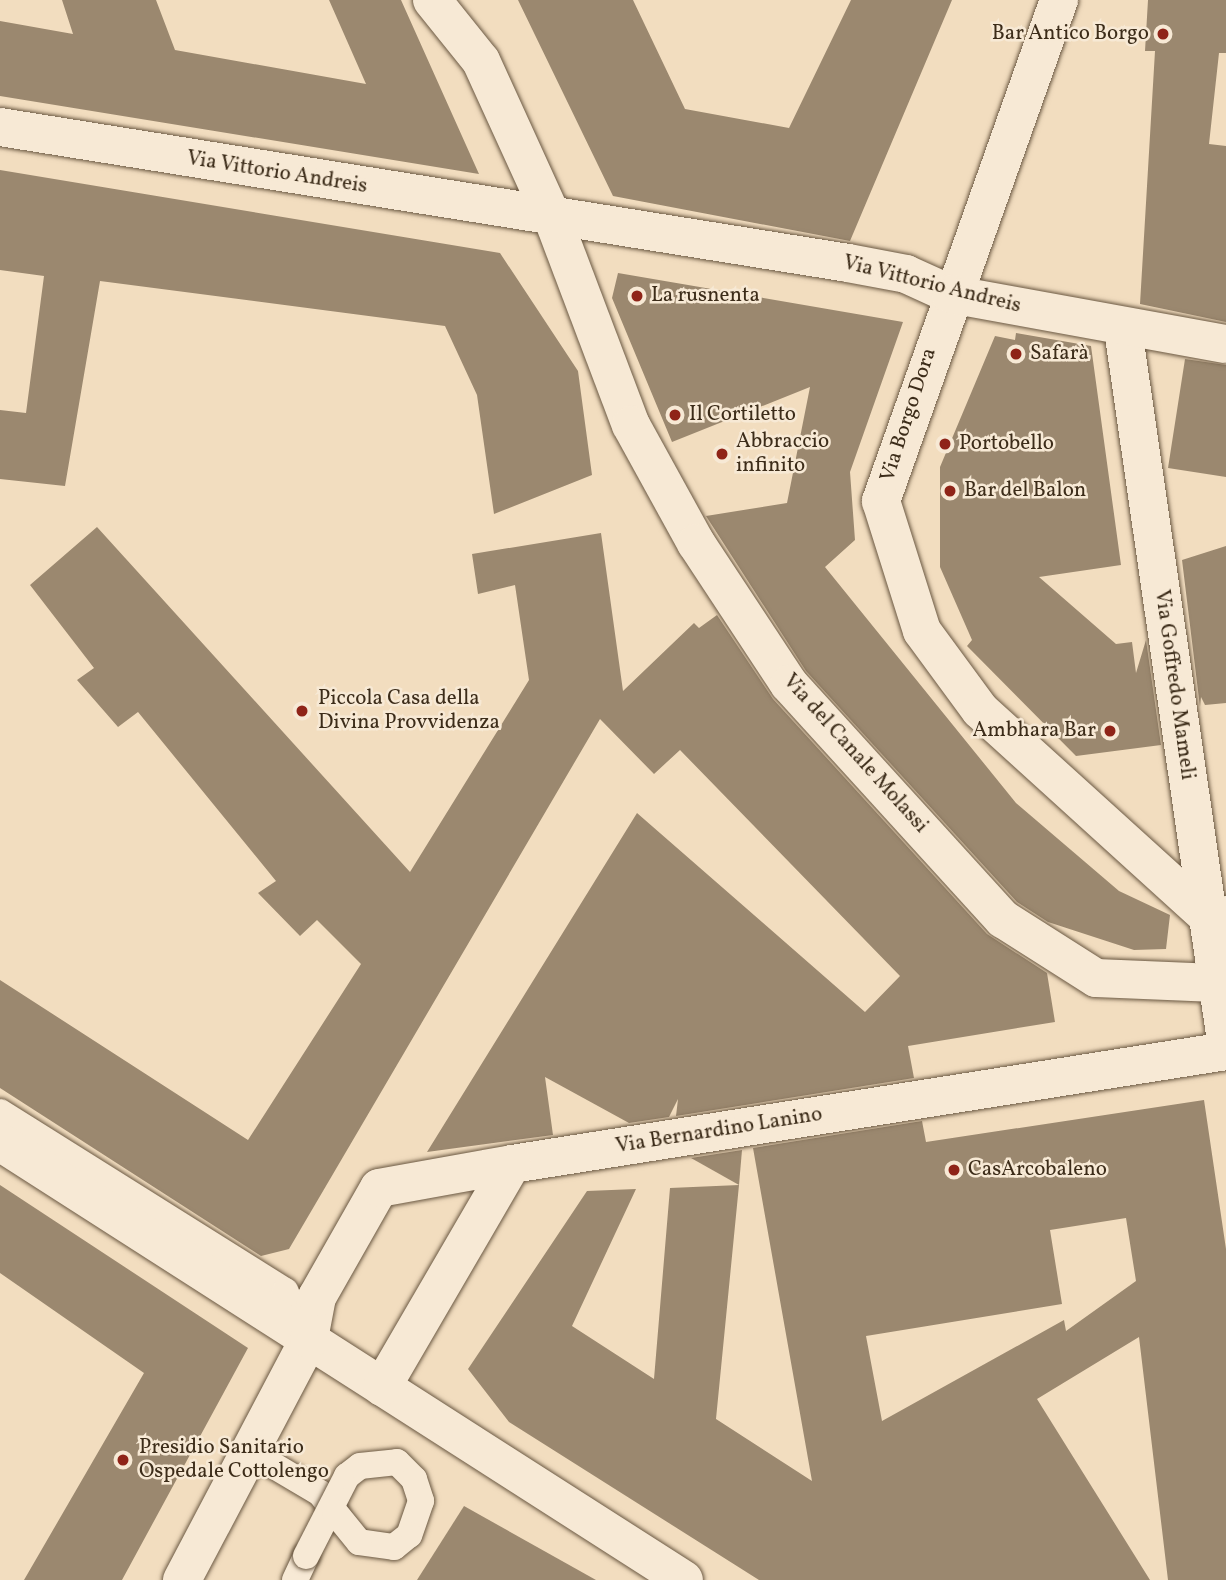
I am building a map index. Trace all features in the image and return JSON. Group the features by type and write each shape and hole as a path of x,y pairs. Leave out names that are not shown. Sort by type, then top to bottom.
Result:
{"street":[{"path":"432,0 481,61 553,219"},
{"name":"Via Borgo Dora","path":"1059,0 950,294 881,501 922,631 980,710 1217,917"},
{"name":"Via Vittorio Andreis","path":"0,127 553,219 848,262 906,274 950,294 1123,330 1226,344"},
{"name":"Via del Canale Molassi","path":"553,219 631,425 696,542 789,684 1003,919 1096,978 1216,983"},
{"name":"Via Goffredo Mameli","path":"1123,330 1217,917 1216,983 1226,1041"},
{"name":"Via Bernardino Lanino","path":"309,1339 317,1297 379,1188 512,1164 1226,1051"},
{"path":"0,1142 684,1580"},
{"path":"382,1387 512,1164"},
{"path":"182,1580 309,1339"}],"lane":[{"path":"0,1112 285,1291 309,1339"},
{"path":"249,1451 320,1493 335,1512 359,1542 394,1547 409,1535 421,1501 414,1479 397,1462 360,1466 347,1476 306,1556 295,1580"}],"building":[{"path":"62,0 156,0 175,50 366,84 329,0 401,0 479,174 0,96 0,21 73,34"},
{"path":"518,0 633,0 685,109 789,128 851,0 952,0 850,241 613,196"},
{"path":"1148,0 1226,0 1226,53 1219,53 1209,144 1226,146 1226,322 1140,304 1155,51 1145,51"},
{"path":"0,170 500,253 578,371 592,475 494,514 477,395 445,326 100,281 65,486 0,479 0,410 26,413 44,276 0,270"},
{"path":"618,273 903,322 850,472 855,540 825,567 1016,803 1119,891 1170,915 1166,949 1134,950 1048,922 1017,902 806,671 706,516 787,503 810,387 672,442 612,298"},
{"path":"1016,333 1091,346 1121,565 1039,577 1116,644 1132,642 1136,673 1146,640 1161,745 1076,756 967,646 972,640 940,567 940,467 995,336 1015,340"},
{"path":"1185,359 1226,365 1226,477 1168,468"},
{"path":"97,527 410,872 529,680 515,585 478,594 472,554 601,533 623,691 694,623 699,628 717,615 773,699 987,934 1047,973 1055,1022 908,1046 914,1078 676,1116 678,1099 669,1117 629,1123 545,1077 553,1135 427,1152 637,813 865,1012 900,976 680,750 654,774 600,719 289,1249 261,1256 0,1088 0,980 248,1140 361,964 317,920 300,936 258,893 276,881 138,712 118,727 77,680 94,668 30,585"},
{"path":"1226,546 1226,703 1205,705 1201,697 1200,707 1182,560"},
{"path":"1204,1100 1226,1249 1226,1580 1168,1580 1139,1337 1037,1399 1150,1580 759,1580 509,1422 468,1369 587,1191 636,1189 572,1326 654,1379 670,1188 739,1185 716,1419 812,1481 753,1148 922,1121 926,1142","holes":["1126,1218 1136,1281 1066,1331 1064,1320 882,1421 866,1336 1062,1304 1050,1230"]},
{"path":"742,1150 739,1185 691,1158"},
{"path":"0,1185 248,1348 122,1580 24,1580 144,1373 0,1273"},
{"path":"464,1506 596,1580 417,1580"}],"place":[{"name":"Bar Antico Borgo","path":"1163,34"},
{"name":"La rusnenta","path":"637,296"},
{"name":"Safarà","path":"1016,354"},
{"name":"Il Cortiletto","path":"675,415"},
{"name":"Portobello","path":"945,444"},
{"name":"Abbraccio infinito","path":"722,454"},
{"name":"Bar del Balon","path":"950,491"},
{"name":"Piccola Casa della Divina Provvidenza","path":"302,711"},
{"name":"Ambhara Bar","path":"1110,731"},
{"name":"CasArcobaleno","path":"954,1170"},
{"name":"Presidio Sanitario Ospedale Cottolengo","path":"123,1460"}]}
